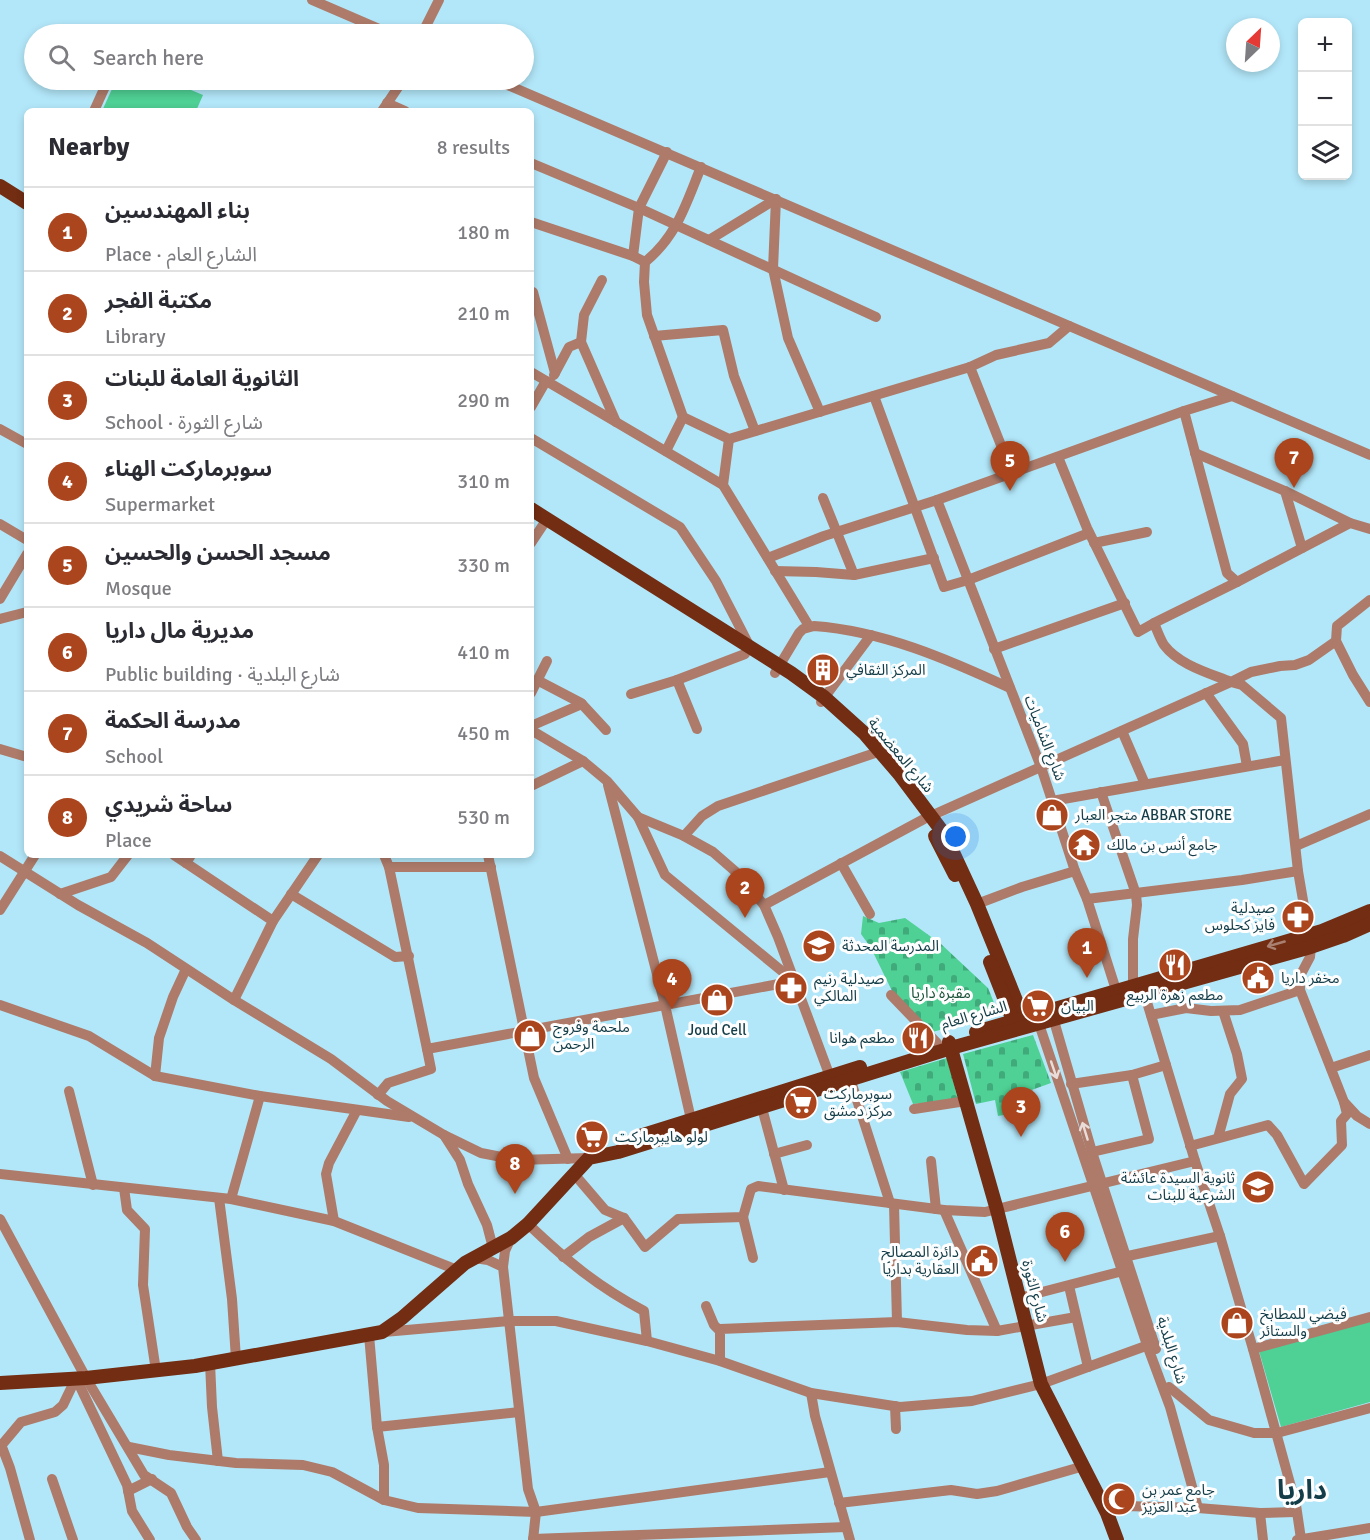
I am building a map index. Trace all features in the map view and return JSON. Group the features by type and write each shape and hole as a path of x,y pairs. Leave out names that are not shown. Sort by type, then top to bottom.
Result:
{"main road":[{"path":"0,177 24,192"},
{"path":"0,186 24,201"},
{"name":"شارع المعضمية","path":"540,520 777,669 822,700 879,749 927,818 1028,1025"},
{"name":"شارع المعضمية","path":"822,700 862,735 898,778 927,818 945,836 977,904 1028,1025"},
{"name":"الشارع العام","path":"1310,941 1370,911"},
{"name":"الشارع العام","path":"1052,1015 1139,987 1310,941 1343,936 1370,924"},
{"name":"الشارع العام","path":"589,1158 615,1144 692,1124 946,1044 1028,1025 1116,990 1139,987"},
{"name":"شارع الثورة","path":"946,1044 966,1101 1041,1384 1084,1466 1117,1540"},
{"path":"692,1124 762,1108 831,1081"},
{"path":"3,1384 156,1371 376,1333 402,1318 474,1258 511,1238 528,1224 589,1158"}],"street":[{"path":"312,0 368,24"},
{"path":"427,24 439,0"},
{"path":"95,108 103,90"},
{"path":"385,107 396,90"},
{"path":"520,90 1370,455"},
{"path":"633,256 639,208 667,152"},
{"path":"534,164 639,208 876,317"},
{"path":"666,451 682,417 647,315 645,262 661,249 677,225 701,167"},
{"path":"709,240 776,199"},
{"path":"776,199 773,269 788,338 820,412"},
{"path":"534,223 645,262"},
{"path":"602,280 584,315 581,342 616,422"},
{"path":"534,301 550,379"},
{"path":"682,417 729,439 970,367 996,355 1049,343 1070,326"},
{"path":"654,336 723,330 734,376 755,431"},
{"path":"534,403 568,347 581,342"},
{"path":"970,367 1012,473"},
{"path":"534,373 550,379 616,422 723,485 809,626"},
{"path":"874,396 944,587 1092,538 1148,532"},
{"path":"768,558 837,532 937,501 1184,411 1232,396"},
{"path":"1184,411 1227,573 1237,582"},
{"path":"1,430 24,442"},
{"path":"723,485 729,439"},
{"path":"534,440 680,527 716,581 748,651 677,680 631,694"},
{"path":"1195,453 1285,491 1350,523 1370,529"},
{"path":"1058,457 1092,538 1138,632 1350,523"},
{"path":"1285,491 1302,548"},
{"path":"823,498 854,575"},
{"name":"شارع الشاميات","path":"937,501 1041,767 1116,990"},
{"path":"534,535 540,520"},
{"path":"0,524 24,538"},
{"path":"775,571 854,575 934,558"},
{"path":"0,599 24,559"},
{"path":"1370,600 1337,626 1336,641 1370,702"},
{"path":"994,649 1125,603"},
{"path":"0,620 24,613"},
{"path":"1154,623 1163,644 1174,657 1242,685 1281,718 1298,871 1310,941 1310,957 1300,976 1300,990 1347,1114 1341,1121 1342,1145 1304,1184 1277,1135 1268,1125 1190,1146"},
{"path":"777,669 799,633 809,626 819,626 871,635 918,649 1010,688"},
{"path":"822,700 871,635"},
{"path":"764,905 927,818 1251,672 1295,665 1309,660 1336,641"},
{"path":"534,686 547,661"},
{"path":"537,680 582,704 606,730"},
{"path":"677,680 697,729"},
{"path":"1206,693 1243,744 1247,766"},
{"path":"534,727 582,704"},
{"path":"534,730 583,761 607,781 638,817 664,875 795,981"},
{"path":"1122,731 1145,784"},
{"path":"0,749 24,756"},
{"path":"684,836 702,816 718,806 875,753"},
{"path":"1052,801 1285,760"},
{"path":"534,785 583,761"},
{"path":"607,781 665,1005 692,1124"},
{"path":"1101,792 1136,894 1134,939 1139,987 1151,1015 1253,1349 1296,1505 1299,1539 1324,1538 1370,1528"},
{"path":"1296,846 1370,814"},
{"path":"638,817 684,836 713,852 736,872 764,905 795,981 831,1081"},
{"path":"0,856 60,894 147,943 234,1000 331,1059 378,1095 444,1135 482,1153 517,1160 589,1158"},
{"path":"0,910 33,858"},
{"path":"60,894 111,877 126,858"},
{"path":"234,1000 273,921 316,858"},
{"path":"378,1095 388,1083 431,1069 409,956 385,858"},
{"path":"489,858 534,1078 568,1159"},
{"path":"188,859 273,921"},
{"path":"841,863 870,914"},
{"path":"389,867 491,867"},
{"path":"977,904 1075,871"},
{"path":"1087,899 1298,871"},
{"path":"291,894 395,957 409,956"},
{"path":"155,1076 159,1038 173,997 186,969"},
{"path":"428,1049 795,981"},
{"path":"1151,1015 1186,1008 1239,1010 1300,990"},
{"path":"891,996 946,1044"},
{"path":"0,1005 89,1036 155,1076 260,1096 414,1117"},
{"path":"1218,1138 1230,1094 1242,1079 1238,1054 1223,1011"},
{"name":"شارع البلدية","path":"1052,1015 1092,1152 1098,1184 1123,1271 1169,1387 1170,1407"},
{"path":"1028,1025 1050,1034 1057,1034"},
{"name":"شارع البلدية","path":"1028,1025 1128,1256 1170,1407"},
{"path":"1330,1068 1370,1055"},
{"path":"1071,1084 1132,1075 1166,1065"},
{"path":"849,1075 892,1204 897,1322"},
{"path":"1092,1152 1149,1139 1132,1075"},
{"path":"69,1091 93,1185"},
{"path":"231,1199 260,1096"},
{"path":"914,1109 966,1101"},
{"path":"1344,1102 1357,1116 1370,1124"},
{"path":"762,1108 784,1190"},
{"path":"334,1221 326,1174 329,1163 357,1110"},
{"path":"444,1135 460,1160 468,1184 487,1225 493,1248"},
{"path":"774,1154 807,1145"},
{"path":"931,1161 940,1210 997,1331"},
{"path":"753,1258 743,1217 750,1189 758,1186 940,1210 985,1212 1195,1161"},
{"path":"0,1174 231,1199 334,1221 457,1270"},
{"path":"575,1175 605,1210 624,1218 645,1247 678,1219 743,1217"},
{"path":"124,1188 127,1210 146,1229 143,1285 156,1371"},
{"path":"219,1198 232,1299 236,1359"},
{"path":"563,1257 589,1237 624,1218"},
{"path":"0,1219 81,1378 128,1491 132,1511 150,1540"},
{"path":"528,1224 590,1279 644,1311 647,1341"},
{"path":"1128,1256 1220,1236"},
{"path":"511,1238 503,1267 528,1489 536,1512 533,1539 846,1527"},
{"path":"474,1258 488,1260 503,1267"},
{"path":"1019,1298 1123,1271"},
{"path":"1069,1286 1088,1367"},
{"path":"706,1306 714,1325 720,1331 720,1361"},
{"path":"720,1331 720,1329 897,1322 997,1331 1076,1317"},
{"path":"1253,1349 1370,1317"},
{"path":"384,1500 384,1465 377,1427 376,1333 509,1321 556,1321 647,1341 720,1361 811,1393 895,1406 972,1401 1041,1384 1151,1344"},
{"path":"210,1363 218,1461"},
{"path":"81,1378 129,1447 144,1475 171,1493 187,1527 196,1540"},
{"path":"30,1540 10,1468 1,1447 21,1422 55,1412 63,1405 81,1378"},
{"path":"1169,1387 1209,1420 1254,1433 1277,1433 1370,1408"},
{"path":"811,1393 815,1416 850,1540"},
{"path":"895,1406 896,1429"},
{"path":"1170,1407 1198,1508"},
{"path":"377,1427 519,1413"},
{"path":"129,1447 218,1461 303,1465 332,1472 384,1500 417,1508 536,1512 831,1472"},
{"path":"839,1503 951,1490 977,1494 997,1491 1084,1466"},
{"path":"52,1479 73,1540"},
{"path":"128,1491 152,1479"},
{"path":"1107,1514 1125,1506 1260,1513 1295,1512"},
{"path":"1260,1513 1263,1540"}],"green space":[{"path":"111,90 191,90 203,95 197,108 103,108"},
{"name":"مقبرة داريا","path":"863,916 879,923 905,918 941,944 988,988 999,1015 932,1032 894,995 871,948 861,934"},
{"path":"1033,1035 1051,1083 1026,1092 1032,1110 998,1116 995,1100 976,1104 963,1054"},
{"path":"947,1058 958,1100 913,1104 900,1072"},
{"path":"1370,1320 1370,1402 1281,1427 1259,1351"}],"place":[{"name":"مدرسة الحكمة","path":"1294,488"},
{"name":"مسجد الحسن والحسين","path":"1010,491"},
{"name":"المركز الثقافي","path":"823,670"},
{"name":"متجر العبار ABBAR STORE","path":"1052,815"},
{"name":"جامع أنس بن مالك","path":"1084,845"},
{"name":"صيدلية فايز كحلوس","path":"1298,917"},
{"name":"مكتبة الفجر","path":"745,918"},
{"name":"المدرسة المحدثة","path":"819,946"},
{"name":"مطعم زهرة الربيع","path":"1175,965"},
{"name":"بناء المهندسين","path":"1087,978"},
{"name":"مخفر داريا","path":"1258,978"},
{"name":"صيدلية رنيم المالكي","path":"791,988"},
{"name":"Joud Cell","path":"717,1000"},
{"name":"البيان","path":"1038,1006"},
{"name":"سوبرماركت الهناء","path":"672,1009"},
{"name":"ملحمة وفروج الرحمن","path":"530,1036"},
{"name":"مطعم هوانا","path":"918,1038"},
{"name":"سوبرماركت مركز دمشق","path":"801,1103"},
{"name":"لولو هايبرماركت","path":"592,1137"},
{"name":"الثانوية العامة للبنات","path":"1021,1137"},
{"name":"ثانوية السيدة عائشة الشرعية للبنات","path":"1258,1187"},
{"name":"ساحة شريدي","path":"515,1194"},
{"name":"دائرة المصالح العقارية بداريا","path":"982,1261"},
{"name":"مديرية مال داريا","path":"1065,1262"},
{"name":"فيضي للمطابخ والستائر","path":"1237,1323"},
{"name":"جامع عمر بن عبد العزيز","path":"1119,1499"}],"district":[{"name":"داريا","path":"1302,1490"}]}
